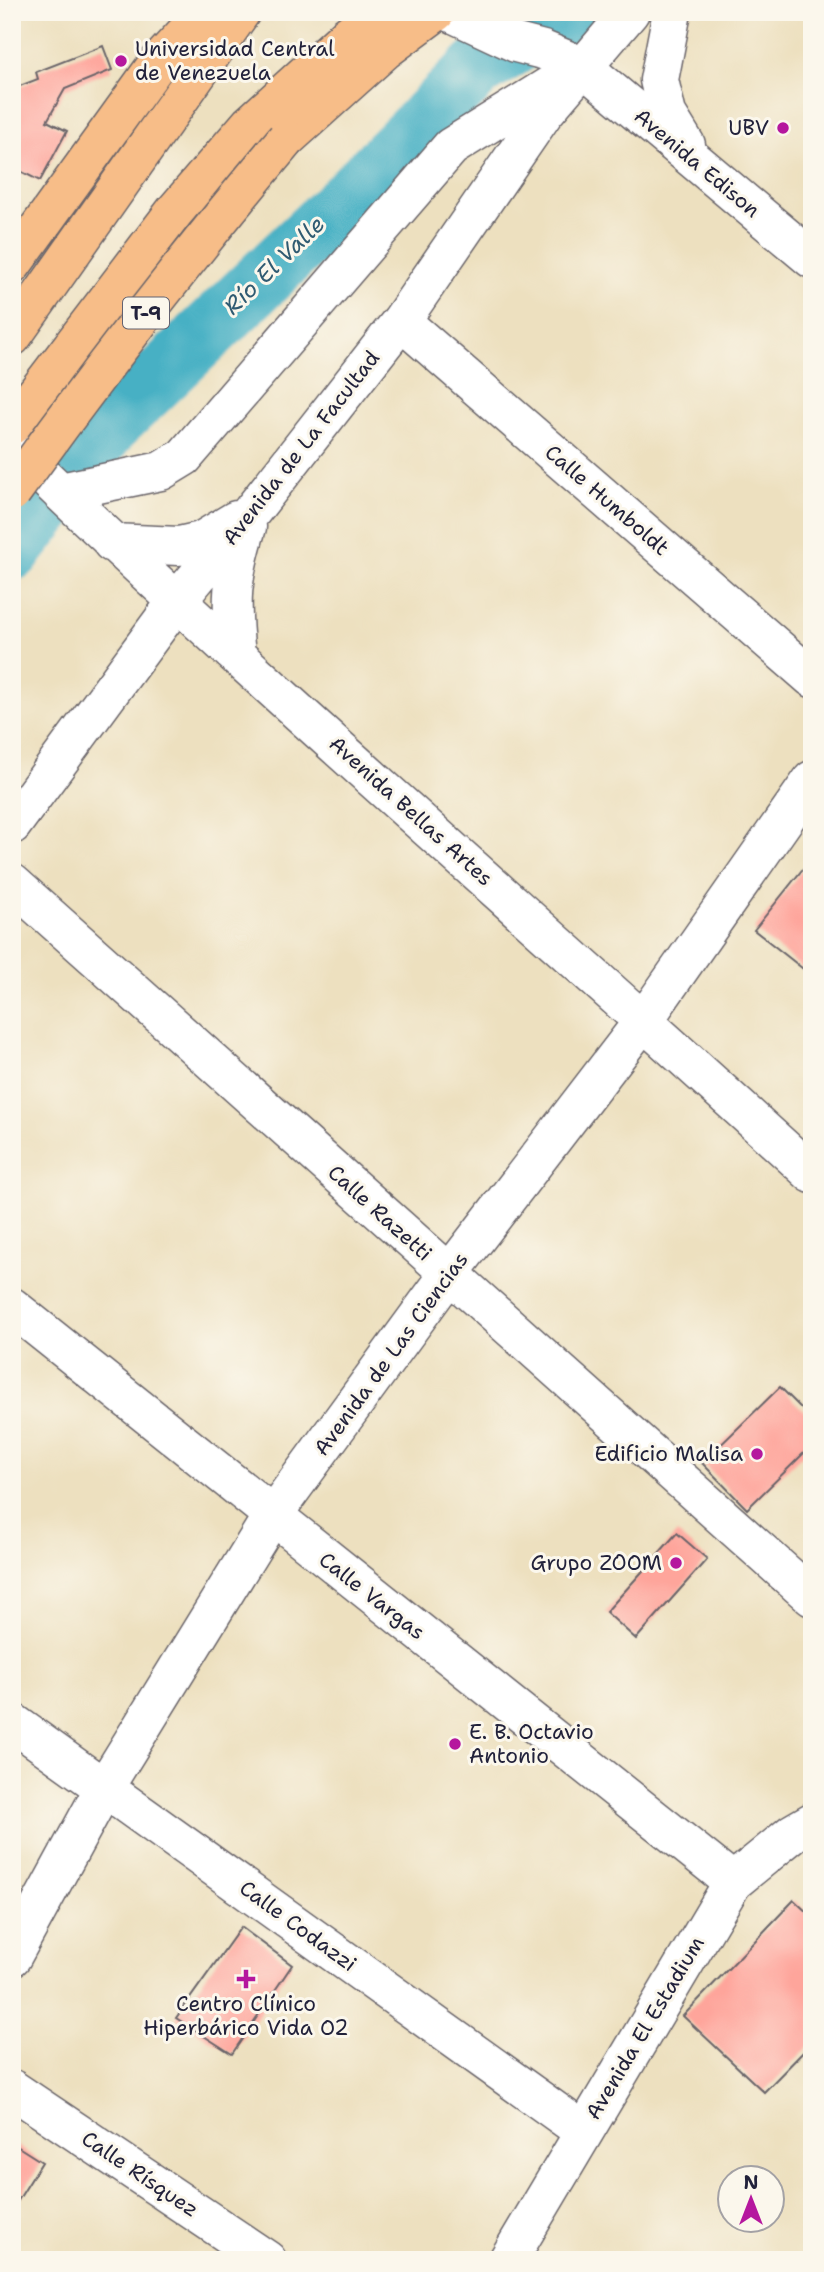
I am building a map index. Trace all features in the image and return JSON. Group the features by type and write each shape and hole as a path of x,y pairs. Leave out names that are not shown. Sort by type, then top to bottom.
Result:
{"highway":[{"path":"12,265 157,64 205,12"},
{"path":"12,337 242,12"},
{"name":"T-9","path":"12,425 174,211 250,124 348,35 378,12"},
{"name":"T-9","path":"12,492 211,227 286,139 385,50 436,12"}],"street":[{"name":"Avenida Edison","path":"450,12 516,43 543,50 582,66 696,162 807,250"},
{"path":"60,492 161,471 184,457 451,147 582,66 630,12"},
{"path":"673,12 669,20 659,80 667,114 696,162"},
{"name":"Avenida de La Facultad","path":"12,825 177,601 252,511 401,321 544,113 582,66"},
{"name":"Calle Humboldt","path":"401,321 812,678"},
{"name":"Avenida Bellas Artes","path":"12,446 236,655 812,1174"},
{"path":"112,542 179,546 201,541 252,511"},
{"path":"236,655 231,614 232,584 252,511"},
{"name":"Avenida de Las Ciencias","path":"12,1956 104,1787 272,1516 449,1274 644,1020 812,780"},
{"name":"Calle Razetti","path":"12,883 812,1597"},
{"name":"Calle Vargas","path":"12,1307 733,1882"},
{"name":"Calle Codazzi","path":"12,1722 583,2131"},
{"name":"Avenida El Estadium","path":"508,2260 733,1882 793,1833 812,1822"},
{"name":"Calle Rísquez","path":"12,2089 267,2260"}],"building":[{"path":"103,46 112,70 65,89 47,121 67,131 40,181 12,167 12,89 38,79 36,72"},
{"path":"810,860 812,861 812,976 754,930"},
{"name":"Edificio Malisa","path":"780,1387 812,1419 812,1445 747,1509 702,1463"},
{"path":"677,1533 707,1559 636,1639 606,1612"},
{"path":"794,1900 812,1917 812,2043 764,2092 683,2016"},
{"path":"241,1927 292,1965 232,2054 176,2018"},
{"path":"12,2143 42,2162 12,2210"}],"waterway":[{"name":"Río El Valle","path":"12,551 112,423 345,201 478,68 567,12"}],"place":[{"name":"Universidad Central de Venezuela","path":"121,61"},
{"name":"UBV","path":"783,128"},
{"name":"Edificio Malisa","path":"757,1454"},
{"name":"Grupo ZOOM","path":"676,1563"},
{"name":"E. B. Octavio Antonio","path":"455,1744"},
{"name":"Centro Clínico Hiperbárico Vida O2","path":"246,1979"}]}
